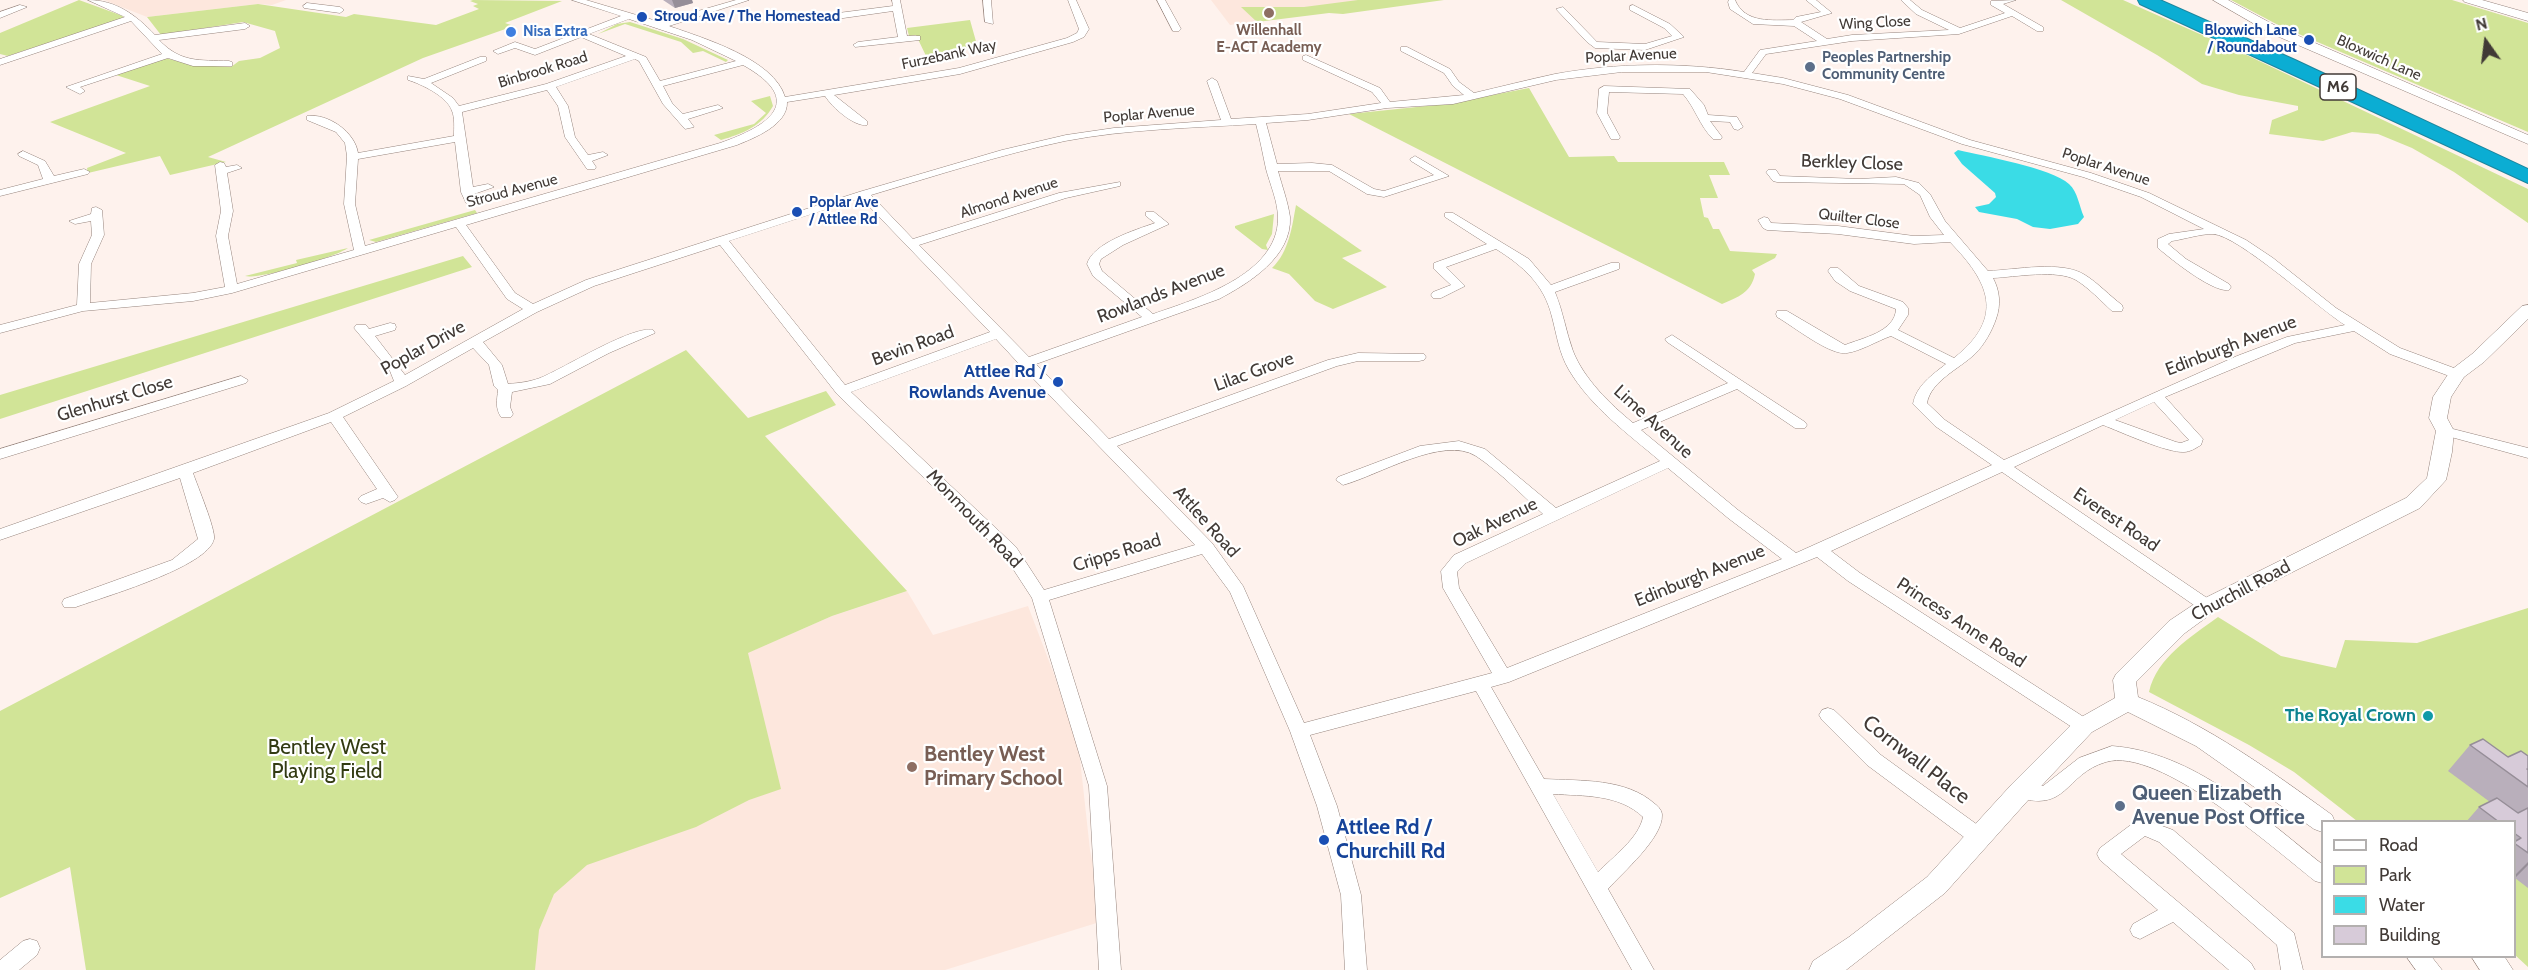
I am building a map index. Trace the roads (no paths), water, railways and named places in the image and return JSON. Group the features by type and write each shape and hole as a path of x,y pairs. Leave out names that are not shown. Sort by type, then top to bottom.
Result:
{"highway":[{"name":"M6","path":"2146,0 2300,69 2528,177"},
{"name":"M6","path":"2171,0 2301,56 2528,162"}],"street":[{"path":"92,0 133,17 168,55 193,63 229,64"},
{"path":"576,0 702,41 745,61 772,81 783,100"},
{"path":"658,26 745,0"},
{"path":"987,0 990,22"},
{"path":"1072,1 1086,0"},
{"path":"1161,0 1176,29"},
{"path":"1796,23 1799,19 1828,13 1810,0"},
{"path":"1905,0 1919,12 1959,31"},
{"path":"2012,0 1994,3 2040,29"},
{"name":"Bloxwich Lane","path":"2219,0 2274,30 2528,140"},
{"path":"2469,0 2528,16"},
{"name":"Furzebank Way","path":"783,100 960,71 1070,40 1081,35 1084,29 1072,1"},
{"path":"1732,2 1732,7 1753,22 1761,25 1796,23 1824,41"},
{"path":"814,19 896,4 903,39"},
{"path":"307,6 340,5"},
{"path":"0,15 23,7"},
{"path":"1560,9 1595,45 1635,45 1652,57 1679,37 1667,26 1633,8"},
{"name":"Wing Close","path":"1747,74 1763,52 1852,38 1921,36 1959,31 2013,13"},
{"path":"498,51 515,45 535,52 628,16"},
{"path":"0,62 133,17"},
{"path":"1170,18 1181,17"},
{"path":"152,38 244,26"},
{"path":"581,34 637,55 649,66 668,104 689,127"},
{"path":"858,45 917,38"},
{"path":"1404,49 1447,72 1456,84 1472,97"},
{"path":"80,91 70,87 168,55"},
{"name":"Binbrook Road","path":"457,110 550,86 637,55"},
{"name":"Poplar Avenue","path":"863,194 1006,152 1066,138 1124,130 1227,122 1260,122 1387,105 1429,103 1472,97 1652,57 1706,69 1747,74 1844,97 1966,142 2115,184 2171,206 2218,230 2269,261 2331,311 2395,351 2457,374"},
{"path":"1306,58 1376,90 1387,105"},
{"path":"424,82 483,59"},
{"path":"657,85 745,61"},
{"path":"0,62 10,68"},
{"path":"1582,73 1604,89 1602,114 1615,136"},
{"path":"411,78 424,82 449,100 457,110 469,196 488,187"},
{"path":"1212,81 1227,122"},
{"path":"550,86 563,106 570,137 588,163 603,154"},
{"path":"1604,89 1686,91 1700,106 1707,127 1717,137"},
{"path":"828,93 833,101 864,120"},
{"name":"Stroud Avenue","path":"0,328 83,307 193,297 232,289 613,180 741,139 771,123 782,108 783,100"},
{"path":"681,118 718,108"},
{"path":"332,115 314,119 338,128 348,139 352,157 348,188 351,217 361,252"},
{"path":"1703,118 1733,119 1738,127"},
{"name":"Rowlands Avenue","path":"1026,363 1215,296 1237,285 1263,262 1279,242 1284,218 1260,122"},
{"path":"352,157 460,138"},
{"path":"23,154 41,162 48,170 49,181"},
{"path":"1271,168 1312,166 1332,168 1371,192 1384,194 1443,176 1415,159"},
{"path":"232,289 222,236 226,211 220,168 237,168"},
{"path":"0,193 84,172"},
{"name":"Berkley Close","path":"1773,172 1777,179 1907,182 1927,193 1933,214 1953,238 1969,252 1986,275 1992,303 1988,325 1974,347 1921,395 1920,404 1940,423 2002,466"},
{"name":"Almond Avenue","path":"912,243 1063,195 1116,184"},
{"name":"Poplar Drive","path":"0,534 185,471 334,416 401,383 532,309 590,283 863,194"},
{"name":"Attlee Road","path":"863,194 1206,547 1238,590 1299,731 1327,806 1351,895 1356,970"},
{"path":"75,221 96,213 98,235 85,264 83,307"},
{"path":"1150,214 1163,224 1135,234 1102,252 1095,257 1093,264 1097,273 1152,319"},
{"name":"Lime Avenue","path":"1449,215 1525,262 1548,290 1558,315 1566,350 1576,370 1609,411 1669,462 1793,559"},
{"name":"Quilter Close","path":"1764,220 1767,226 1838,230 1914,240 1953,238"},
{"path":"459,223 511,296 532,309"},
{"path":"2218,230 2169,238 2162,242 2162,245 2182,261 2225,287"},
{"name":"Monmouth Road","path":"722,240 842,391 1010,551 1042,605 1098,786 1110,970"},
{"path":"1437,295 1459,286 1438,266 1495,245"},
{"path":"1548,290 1615,266"},
{"path":"1782,314 1815,336 1845,350 1891,331 1902,315 1902,308 1841,282 1834,271"},
{"path":"1986,275 2053,272 2073,274 2080,277 2117,308"},
{"name":"Churchill Road","path":"2127,702 2124,680 2177,627 2207,606 2413,503 2436,480 2443,452 2445,431 2438,418 2442,397 2457,374 2468,367 2528,310"},
{"path":"390,327 364,331 396,370 401,383"},
{"name":"Edinburgh Avenue","path":"1299,731 1503,677 1819,550 2156,396 2292,340 2356,327"},
{"path":"1891,331 1954,363"},
{"path":"475,342 492,357 500,370 501,386 523,388 545,382 604,350 648,333"},
{"name":"Bevin Road","path":"842,391 997,334"},
{"path":"1672,339 1800,426"},
{"name":"Lilac Grove","path":"1106,445 1333,363 1358,357 1419,357"},
{"name":"Glenhurst Close","path":"0,454 242,381"},
{"path":"1632,429 1738,383"},
{"path":"506,388 503,407 506,414"},
{"name":"Edinburgh Avenue","path":"2102,420 2173,446 2183,448 2196,442 2196,439 2156,396"},
{"path":"334,416 346,430 388,494 366,499"},
{"path":"2445,431 2528,453"},
{"path":"1343,480 1425,449 1459,446 1480,453 1554,515"},
{"name":"Oak Avenue","path":"1503,677 1450,588 1449,571 1460,559 1669,462"},
{"name":"Everest Road","path":"2002,466 2207,606"},
{"path":"70,603 178,564 206,540 206,533 185,471"},
{"name":"Cripps Road","path":"1042,605 1206,547"},
{"name":"Princess Anne Road","path":"1819,550 1854,577 2084,726"},
{"path":"1481,684 1642,970"},
{"path":"1822,970 1859,946 1936,885 2021,791 2084,726 2127,702 2151,711 2241,764 2321,821"},
{"name":"Cornwall Place","path":"1828,715 1874,760 1979,837"},
{"path":"2021,791 2047,794 2082,765 2112,753 2138,755 2165,764 2195,780 2321,874"},
{"path":"1539,786 1621,794 1636,799 1653,814 1654,821 1646,833 1596,887"},
{"path":"2244,970 2107,854 2144,827 2166,836 2287,940 2292,970"},
{"path":"2140,930 2174,910"},
{"path":"4,970 30,948"},
{"path":"2417,958 2431,970"},
{"path":"2485,958 2499,970"}],"water":[{"path":"1958,150 2033,168 2060,178 2074,191 2084,217 2078,224 2050,229 2033,227 2017,219 1979,212 1975,207 1989,204 1996,197 1995,193 1962,164 1954,153"}],"place":[{"name":"Willenhall E-ACT Academy","path":"1269,13"},
{"name":"Stroud Ave / The Homestead","path":"642,17"},
{"name":"Nisa Extra","path":"511,32"},
{"name":"Bloxwich Lane / Roundabout","path":"2309,40"},
{"name":"Peoples Partnership Community Centre","path":"1810,67"},
{"name":"Poplar Ave / Attlee Rd","path":"797,212"},
{"name":"Attlee Rd / Rowlands Avenue","path":"1058,382"},
{"name":"The Royal Crown","path":"2428,716"},
{"name":"Bentley West Primary School","path":"912,767"},
{"name":"Queen Elizabeth Avenue Post Office","path":"2120,806"},
{"name":"Attlee Rd / Churchill Rd","path":"1324,840"}],"park label":[{"name":"Bentley West Playing Field","path":"327,760"}]}
